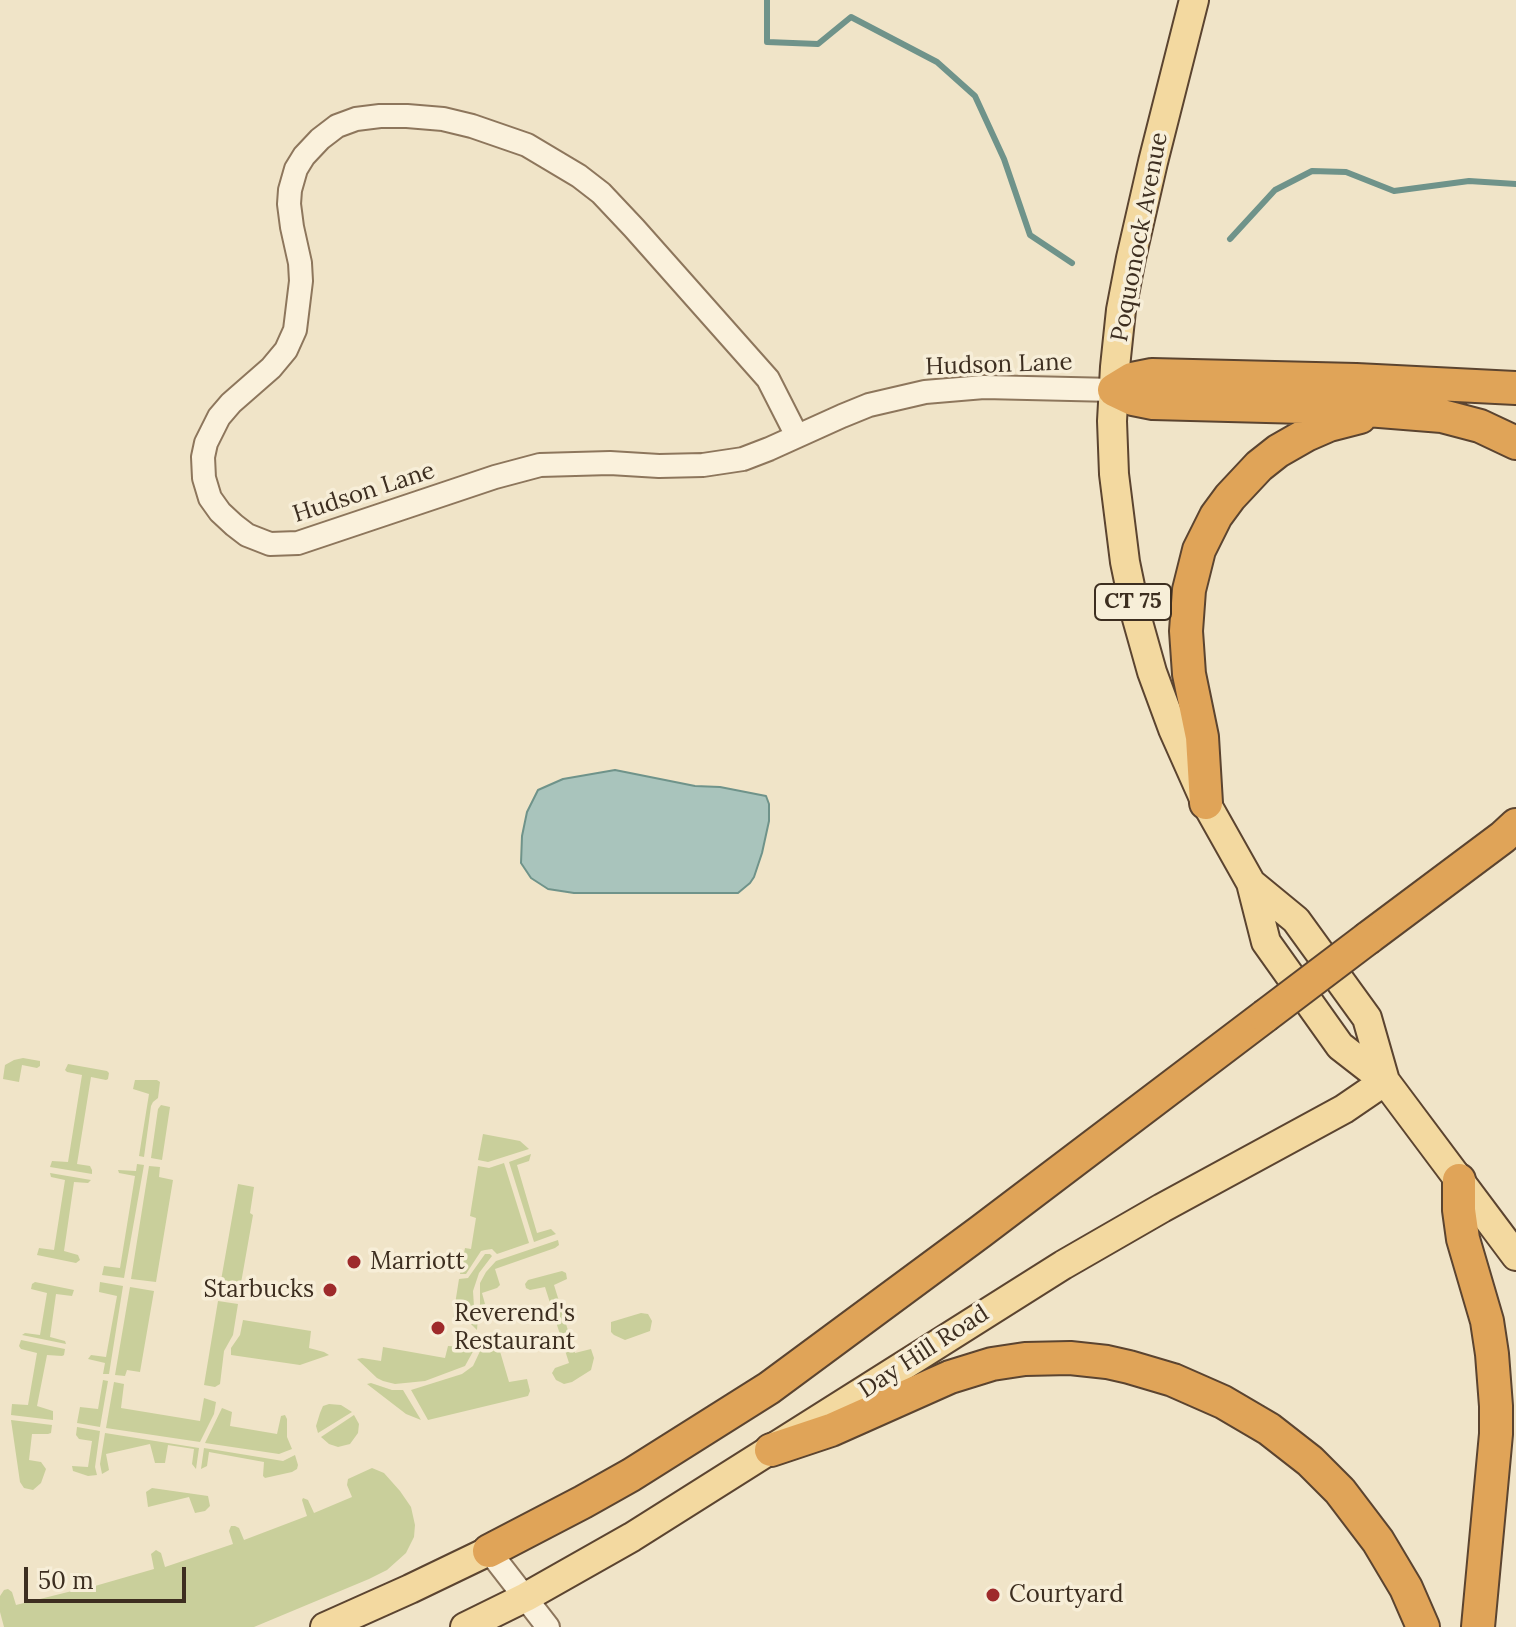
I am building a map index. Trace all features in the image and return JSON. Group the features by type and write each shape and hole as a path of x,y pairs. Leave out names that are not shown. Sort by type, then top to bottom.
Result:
{"highway":[{"path":"1114,390 1132,379 1152,375 1516,388"},
{"path":"1114,390 1150,403 1342,408 1442,416 1489,430 1516,443"},
{"path":"1206,803 1202,737 1187,662 1186,631 1193,571 1206,534 1243,481 1295,441 1341,421 1405,413"},
{"path":"489,1551 631,1475 769,1388 1512,831"},
{"path":"1459,1180 1463,1239 1489,1333 1494,1377 1496,1434 1478,1627"},
{"path":"771,1450 831,1430 950,1377 992,1364 1025,1359 1070,1358 1129,1367 1173,1380 1223,1402 1269,1429 1310,1461 1340,1491 1378,1541 1406,1588 1423,1627"},
{"path":"1496,1434 1516,1384"}],"main road":[{"name":"Poquonock Avenue","path":"1194,0 1165,111 1121,310 1113,448 1125,562 1136,615 1162,699 1185,758 1206,803 1251,883 1266,942 1340,1046 1385,1081 1516,1256"},
{"name":"Poquonock Avenue","path":"1251,883 1296,920 1367,1018 1385,1081"},
{"name":"Day Hill Road","path":"465,1627 526,1597 632,1537 1063,1265 1344,1109 1385,1081"},
{"path":"325,1627 489,1551"}],"street":[{"name":"Hudson Lane","path":"797,436 768,379 634,228 601,193 579,176 527,145 472,126 443,119 380,116 356,119 337,126 320,139 296,169 289,204 301,281 295,330 286,350 271,368 219,417 206,443 204,478 210,498 220,512 247,535 270,544 298,543 540,465 703,465 743,459 769,449 869,405 925,392 1009,387 1114,390"},
{"path":"489,1551 548,1627"}],"green space":[{"path":"23,1058 40,1061 40,1066 22,1065 19,1082 3,1079 5,1065"},
{"path":"68,1064 109,1073 106,1080 91,1077 77,1164 90,1166 92,1174 50,1167 52,1161 68,1162 82,1075 67,1072"},
{"path":"135,1080 160,1082 158,1098 151,1106 144,1157 139,1156 149,1094 133,1089"},
{"path":"161,1105 170,1107 162,1160 151,1158"},
{"path":"483,1134 520,1141 529,1149 488,1162 478,1160"},
{"path":"531,1154 529,1161 517,1165 537,1233 551,1229 556,1234 534,1242 509,1162"},
{"path":"504,1163 529,1243 497,1254 492,1249 481,1251 466,1274 460,1274 465,1248 471,1249 476,1218 470,1216 478,1166 489,1168"},
{"path":"137,1164 144,1165 124,1278 102,1275 104,1266 120,1268 135,1176 119,1173 118,1170 136,1171"},
{"path":"149,1166 160,1167 159,1177 173,1180 156,1282 131,1279"},
{"path":"50,1173 91,1180 88,1183 74,1182 64,1251 78,1255 80,1260 76,1263 37,1255 39,1248 54,1250 65,1180 51,1177"},
{"path":"238,1184 254,1187 250,1213 253,1215 241,1283 237,1289 220,1286"},
{"path":"558,1240 559,1245 555,1248 495,1269 500,1285 482,1293 485,1304 480,1306 480,1283 496,1261"},
{"path":"485,1254 492,1256 479,1273 473,1291 477,1330 470,1323 453,1317 459,1279 468,1278"},
{"path":"562,1271 567,1279 554,1285 575,1353 591,1349 594,1358 591,1370 564,1384 556,1380 552,1373 555,1368 569,1363 545,1287 530,1290 525,1284 528,1280"},
{"path":"35,1282 74,1290 72,1296 56,1294 50,1337 66,1344 22,1335 40,1335 47,1293 31,1289"},
{"path":"100,1282 123,1286 109,1374 103,1374 105,1363 88,1359 91,1355 106,1357 117,1296 99,1292"},
{"path":"130,1287 154,1291 140,1372 127,1370 125,1376 115,1375"},
{"path":"218,1301 238,1304 233,1335 224,1351 220,1384 215,1387 204,1385"},
{"path":"641,1313 648,1314 652,1321 650,1331 625,1340 611,1332 611,1322"},
{"path":"243,1320 311,1331 309,1348 329,1355 300,1365 231,1355"},
{"path":"514,1336 513,1343 499,1348 509,1382 527,1379 528,1396 428,1420 411,1390 462,1374 473,1366 482,1347"},
{"path":"21,1340 65,1349 62,1356 47,1355 37,1406 53,1411 53,1420 11,1415 12,1404 28,1405 37,1353 21,1349"},
{"path":"473,1343 476,1346 465,1366 425,1381 395,1384 383,1381 357,1359 381,1361 383,1347 445,1358 448,1346 465,1347"},
{"path":"103,1380 108,1381 100,1427 77,1423 80,1407 98,1409"},
{"path":"114,1382 124,1384 121,1408 200,1421 204,1398 216,1402 214,1414 200,1442 106,1428"},
{"path":"367,1384 403,1390 421,1420 406,1414"},
{"path":"341,1405 352,1412 318,1433 316,1426 320,1413 323,1406"},
{"path":"222,1408 232,1412 230,1426 277,1434 281,1416 285,1415 287,1437 292,1449 279,1454 205,1443"},
{"path":"354,1415 359,1424 358,1433 350,1444 338,1447 321,1437"},
{"path":"11,1420 52,1425 51,1433 32,1434 29,1460 41,1462 46,1469 41,1483 33,1490 24,1488 20,1482"},
{"path":"77,1427 100,1431 95,1467 97,1475 88,1476 73,1471 72,1466 88,1467 92,1441 79,1439"},
{"path":"105,1433 199,1448 196,1469 192,1464 194,1449 168,1445 165,1463 155,1463 150,1444 106,1454 109,1470 102,1474 100,1464"},
{"path":"204,1448 283,1461 295,1455 298,1465 292,1472 265,1478 264,1462 209,1452 207,1466 201,1469"},
{"path":"372,1468 384,1473 400,1491 411,1507 415,1525 414,1537 406,1553 387,1570 369,1579 254,1627 4,1627 0,1596 4,1590 12,1592 16,1605 76,1590 75,1573 83,1573 88,1588 154,1569 151,1554 156,1550 161,1553 165,1567 233,1544 229,1531 231,1526 239,1528 244,1540 307,1516 303,1498 308,1500 314,1513 352,1497 348,1479"},
{"path":"152,1488 208,1496 210,1506 205,1511 195,1513 189,1497 148,1507 146,1492"}],"water":[{"path":"615,770 766,796 769,821 762,853 750,883 738,893 574,893 548,889 531,878 521,863 522,836 527,812 538,790 563,779"}],"waterway":[{"path":"767,0 767,42 818,44 851,17 937,62 975,96 1004,159 1030,235 1072,263"},
{"path":"1230,239 1275,190 1312,171 1346,172 1394,191 1469,181 1516,184"}],"place":[{"name":"Marriott","path":"354,1262"},
{"name":"Starbucks","path":"330,1290"},
{"name":"Reverend's Restaurant","path":"438,1328"},
{"name":"Courtyard","path":"993,1595"}]}
